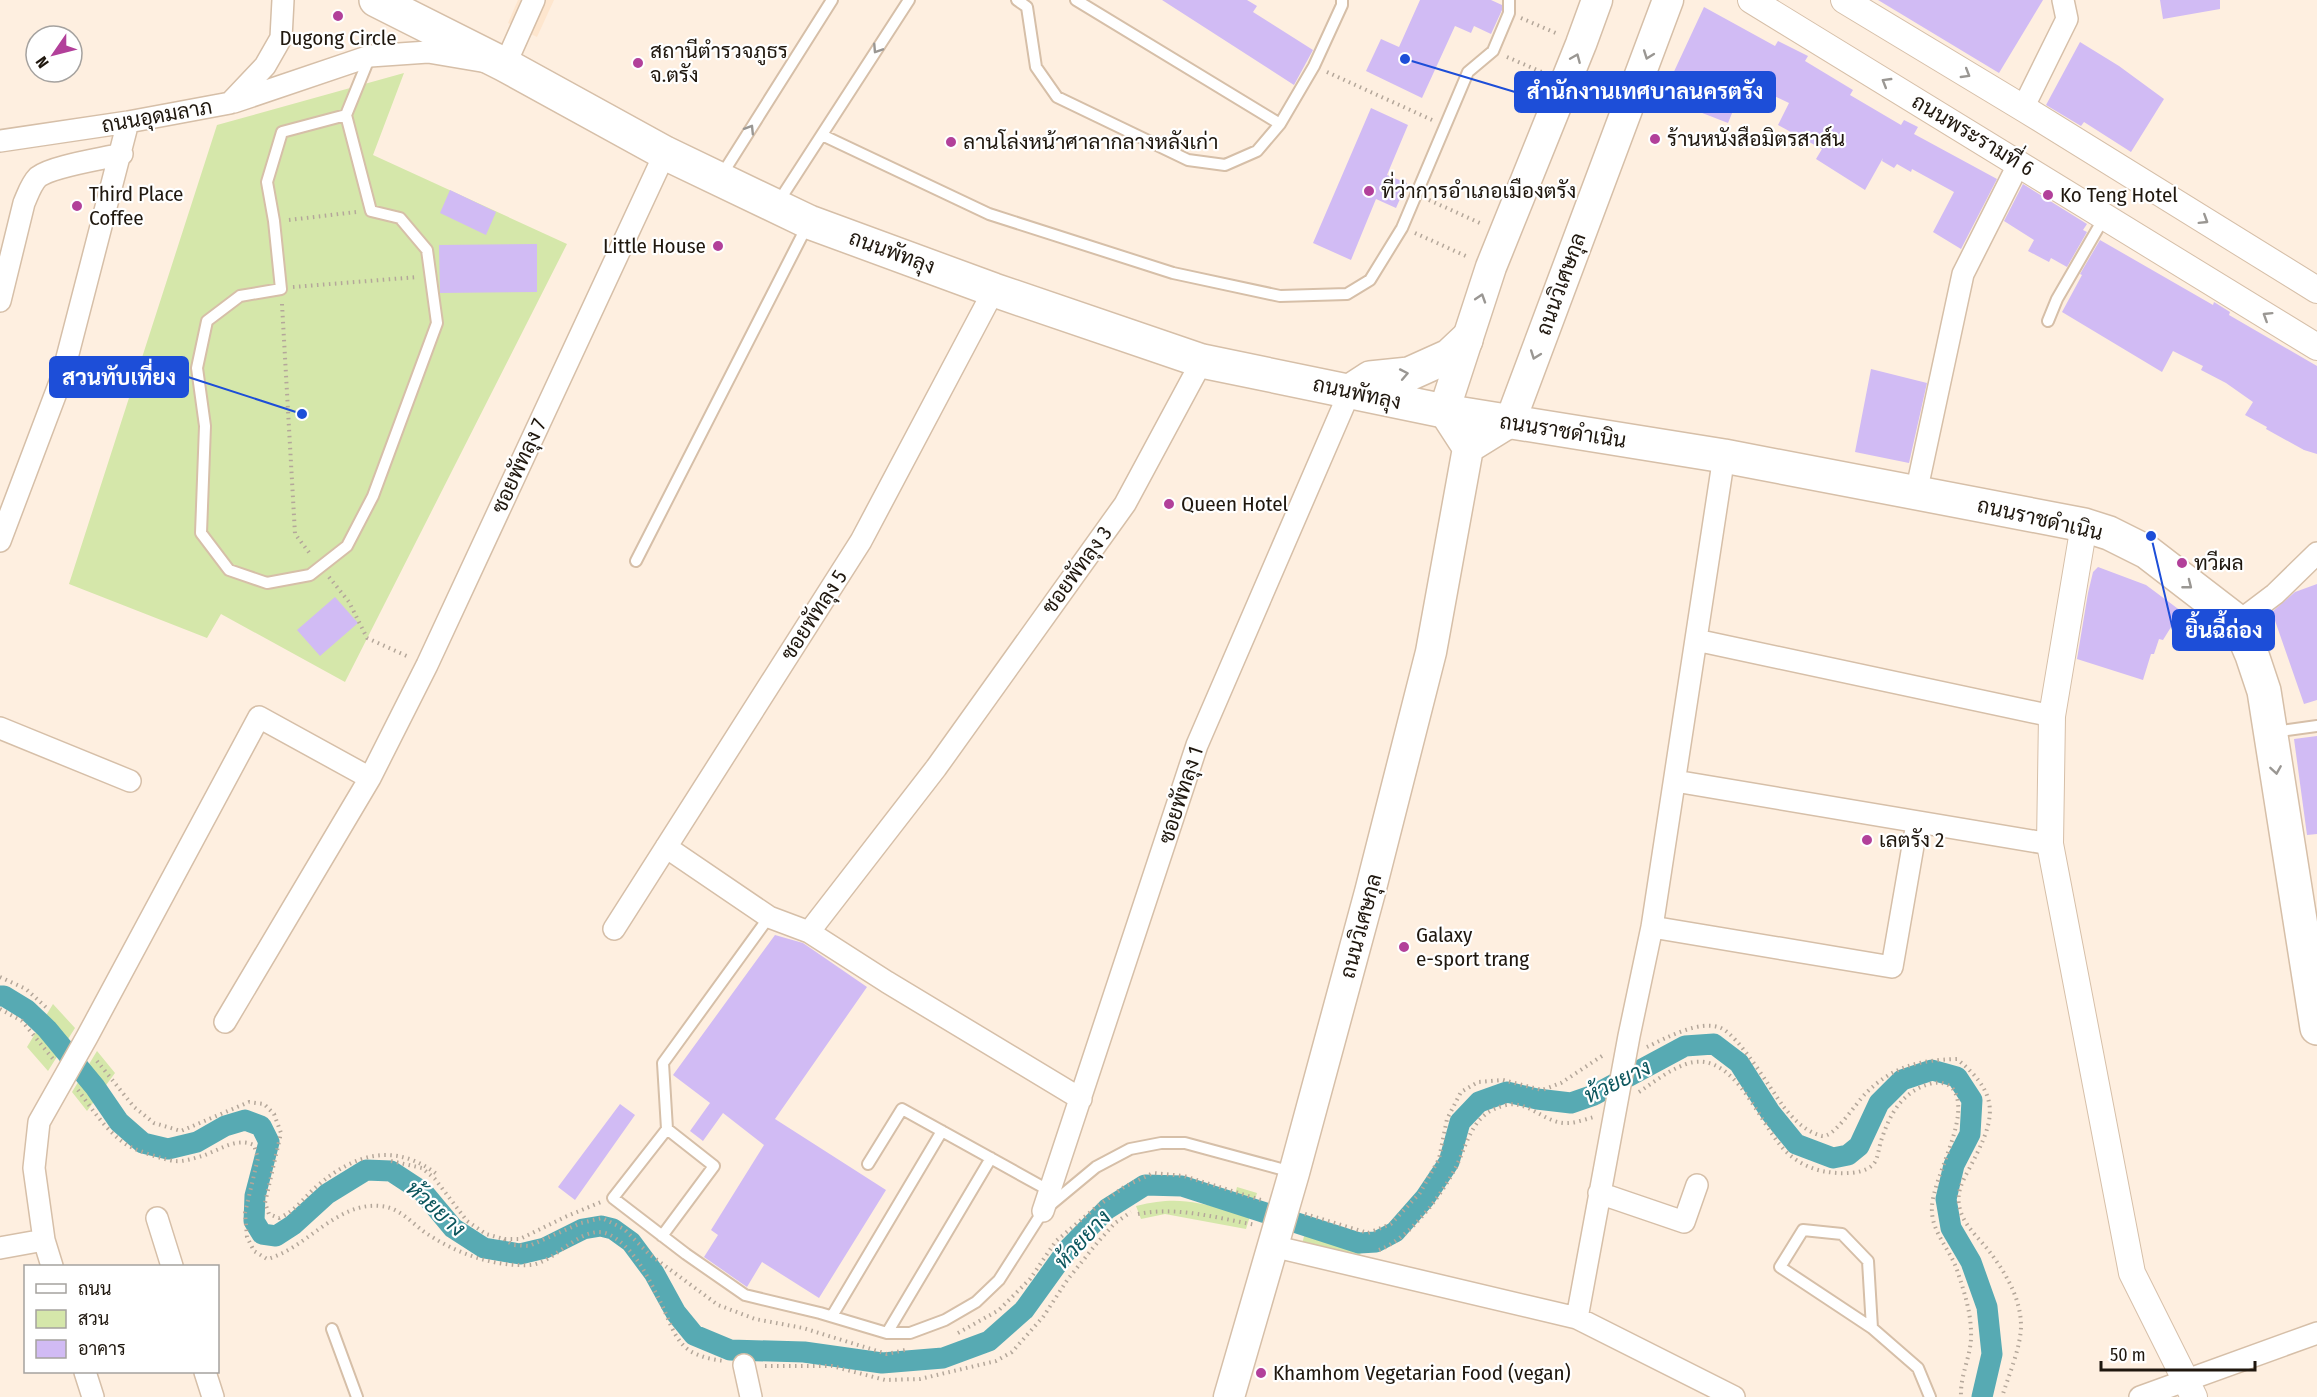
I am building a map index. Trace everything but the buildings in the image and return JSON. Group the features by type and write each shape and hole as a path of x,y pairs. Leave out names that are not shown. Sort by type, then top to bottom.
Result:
{"main road":[{"name":"ถนนพัทลุง","path":"376,0 505,65 665,153 809,222 994,290 1202,361 1444,411"},
{"path":"1510,423 1468,448 1444,411 1491,267 1597,0"},
{"name":"ถนนวิเศษกุล","path":"1510,423 1668,0"},
{"path":"1350,391 1370,378 1409,374 1449,356 1466,340"},
{"name":"ถนนราชดำเนิน","path":"1444,411 1724,456 2084,525 2109,533 2147,552 2238,622 2252,655 2264,691 2313,979 2317,1028"},
{"name":"ถนนวิเศษกุล","path":"1229,1397 1284,1208 1373,881 1431,652 1468,448"}],"street":[{"name":"ถนนอุดมลาภ","path":"0,141 128,122 230,103 265,66 281,38 283,0"},
{"path":"230,103 370,56 428,52 505,65 534,0"},
{"name":"ถนนพระรามที่ 6","path":"1751,0 2317,347"},
{"path":"1844,0 2317,290"},
{"path":"2023,108 2067,19 2063,0"},
{"path":"0,541 62,376 122,154 128,122"},
{"name":"ซอยพัทลุง 7","path":"225,1022 370,778 426,665 665,153"},
{"path":"0,301 24,203 30,188 38,178 49,171 122,154"},
{"path":"1916,493 1963,274 2019,163"},
{"name":"ซอยพัทลุง 5","path":"614,929 861,541 994,290"},
{"name":"ซอยพัทลุง 3","path":"809,932 936,768 1125,504 1202,361"},
{"name":"ซอยพัทลุง 1","path":"1043,1211 1197,745 1350,391"},
{"path":"1577,1318 1628,1041 1652,927 1724,456"},
{"path":"2084,525 2052,716 2050,844 2132,1273 2190,1388"},
{"path":"2238,622 2275,594 2317,553"},
{"path":"1696,640 2052,716"},
{"path":"52,1265 44,1240 34,1168 39,1122 259,717 370,778"},
{"path":"0,729 130,781"},
{"path":"1675,781 2050,844"},
{"path":"1652,927 1892,967 1917,823"},
{"path":"666,848 769,917 809,932 1081,1099"},
{"path":"1599,1193 1684,1222 1697,1185"},
{"path":"1284,1208 1577,1318 1734,1397"},
{"path":"157,1218 172,1265"},
{"path":"0,1248 44,1240"},
{"path":"2140,1397 2190,1388 2317,1333"},
{"path":"744,1365 752,1397"},
{"path":"86,1373 93,1397"},
{"path":"206,1373 213,1397"}],"lane":[{"path":"719,179 832,0"},
{"path":"776,206 909,0"},
{"path":"1017,0 1030,4 1036,67 1057,97 1188,160 1225,165 1257,152 1280,124 1314,66 1342,5 1342,0"},
{"path":"1076,0 1280,124"},
{"path":"822,135 989,214 1173,273 1280,296 1347,294 1370,280 1402,228 1467,72 1493,51 1509,14 1509,0"},
{"path":"346,115 282,132 267,182 274,221 281,289 240,296 207,321 197,368 205,426 201,533 229,570 267,583 310,574 347,546 373,496 437,323 427,250 400,218 371,210 346,115 370,56"},
{"path":"2048,321 2057,299 2105,216"},
{"path":"636,561 809,222"},
{"path":"2270,732 2317,726"},
{"path":"769,917 663,1063 667,1129 613,1198 745,1294 887,1333 910,1333 945,1320 976,1302 999,1280 1043,1211 1096,1167 1130,1149 1161,1143 1185,1143 1284,1208"},
{"path":"868,1164 902,1109 1050,1191"},
{"path":"663,1236 714,1166 667,1129"},
{"path":"832,1317 942,1131"},
{"path":"887,1333 991,1158"},
{"path":"1872,1328 1868,1261 1842,1234 1803,1230 1780,1267 1872,1328 1917,1368 1930,1397"},
{"path":"332,1329 357,1397"}],"path":[{"path":"1509,14 1581,44"},
{"path":"1493,51 1566,82"},
{"path":"1314,66 1444,125"},
{"path":"1415,195 1505,234"},
{"path":"274,221 371,210"},
{"path":"1402,228 1491,267"},
{"path":"426,665 367,638 349,602 295,534 281,289 430,276"},
{"path":"0,977 26,989 49,1010"},
{"path":"0,1009 22,1021 60,1083 128,1145 176,1161 202,1156 244,1141 254,1145 258,1158 245,1213 248,1237 254,1251 267,1259 281,1255 342,1215 361,1208 381,1206 400,1213 424,1231 478,1260 531,1265 592,1233 610,1235 631,1251 677,1338 685,1346 693,1353 744,1365 832,1366 885,1380 920,1379 996,1361 1012,1352 1043,1317 1068,1279 1097,1243 1115,1223 1131,1212"},
{"path":"951,1335 999,1310 1030,1279 1056,1241 1124,1187 1153,1173 1184,1176 1368,1233 1390,1224 1420,1193 1439,1159 1447,1119 1461,1092 1478,1082 1503,1080 1542,1090 1562,1083 1601,1056 1628,1041 1646,1047 1680,1032 1704,1026 1721,1028 1737,1040 1789,1113 1803,1127 1819,1135 1827,1136 1837,1131 1847,1114 1868,1091 1898,1069 1928,1060 1957,1059 1973,1073 1986,1092 1992,1114 1984,1142 1959,1188 1959,1206 1968,1227 2007,1276 2017,1301 2021,1326 2002,1397"},
{"path":"85,1040 134,1107 154,1123 181,1131 249,1102 264,1104 274,1113 281,1133 266,1203 268,1214 279,1218 291,1213 337,1168 357,1159 385,1155 409,1158 423,1163 438,1175"},
{"path":"1376,1251 1404,1234 1434,1202 1456,1166 1472,1128 1488,1113 1507,1105 1524,1106 1544,1117 1566,1124 1615,1112 1637,1093 1663,1076 1687,1064 1707,1061 1725,1069 1782,1148 1801,1163 1827,1172 1853,1172 1864,1171 1875,1163 1895,1110 1907,1094 1923,1085 1939,1082 1951,1086 1959,1098 1959,1121 1948,1148 1932,1206 1933,1227 1957,1269 1970,1314 1971,1341 1964,1366 1961,1397"},
{"path":"391,1161 422,1168 435,1179 467,1221 486,1234 504,1239 520,1239 586,1207 613,1198"},
{"path":"1138,1214 1160,1210 1284,1208"},
{"path":"504,1239 513,1245 530,1245 581,1223 602,1218 624,1229 649,1254 718,1305 755,1319 836,1337 887,1354 915,1348"}],"shaded area":[{"path":"518,0 554,0 537,37 508,23"}],"green space":[{"path":"404,73 373,155 567,244 345,682 221,614 207,638 69,584 217,125"},
{"path":"53,1004 75,1028 48,1071 27,1047"},
{"path":"97,1051 115,1073 87,1111 72,1092"},
{"path":"1237,1187 1257,1193 1246,1229 1165,1214 1141,1219 1136,1206 1174,1201 1231,1210"},
{"path":"1309,1217 1320,1220 1316,1234 1362,1247 1359,1260 1302,1244"}],"waterway":[{"name":"ห้วยยาง","path":"0,996 4,996 27,1010 47,1029 95,1087 119,1122 143,1143 168,1149 197,1142 225,1126 245,1120 261,1126 269,1142 255,1196 254,1221 262,1234 276,1236 293,1225 327,1194 366,1170 391,1171 423,1192 453,1228 484,1248 520,1254 545,1248 583,1229 601,1226 613,1229 631,1242 654,1273 676,1313 694,1335 730,1350 804,1352 882,1363 943,1358 989,1341 1024,1310 1068,1249 1107,1209 1145,1185 1182,1186 1359,1243 1376,1242 1395,1232 1425,1198 1449,1162 1460,1122 1479,1102 1507,1092 1537,1099 1571,1103 1594,1095 1685,1046 1714,1044 1739,1063 1770,1112 1796,1144 1833,1158 1848,1155 1859,1146 1879,1103 1902,1080 1932,1070 1957,1077 1972,1100 1970,1134 1954,1165 1946,1199 1951,1228 1971,1262 1987,1307 1992,1354 1982,1397"}],"place":[{"name":"Dugong Circle","path":"338,16"},
{"name":"สำนักงานเทศบาลนครตรัง","path":"1405,59"},
{"name":"สถานีตำรวจภูธร จ.ตรัง","path":"638,63"},
{"name":"ร้านหนังสือมิตรสาส์น","path":"1655,139"},
{"name":"ลานโล่งหน้าศาลากลางหลังเก่า","path":"951,142"},
{"name":"ที่ว่าการอำเภอเมืองตรัง","path":"1369,191"},
{"name":"Ko Teng Hotel","path":"2048,195"},
{"name":"Third Place Coffee","path":"77,206"},
{"name":"Little House","path":"718,246"},
{"name":"สวนทับเที่ยง","path":"302,414"},
{"name":"Queen Hotel","path":"1169,504"},
{"name":"ยิ้นฉี้ถ่อง","path":"2151,536"},
{"name":"ทวีผล","path":"2182,563"},
{"name":"เลตรัง 2","path":"1867,840"},
{"name":"Galaxy e-sport trang","path":"1404,947"},
{"name":"Khamhom Vegetarian Food (vegan)","path":"1261,1373"}]}
